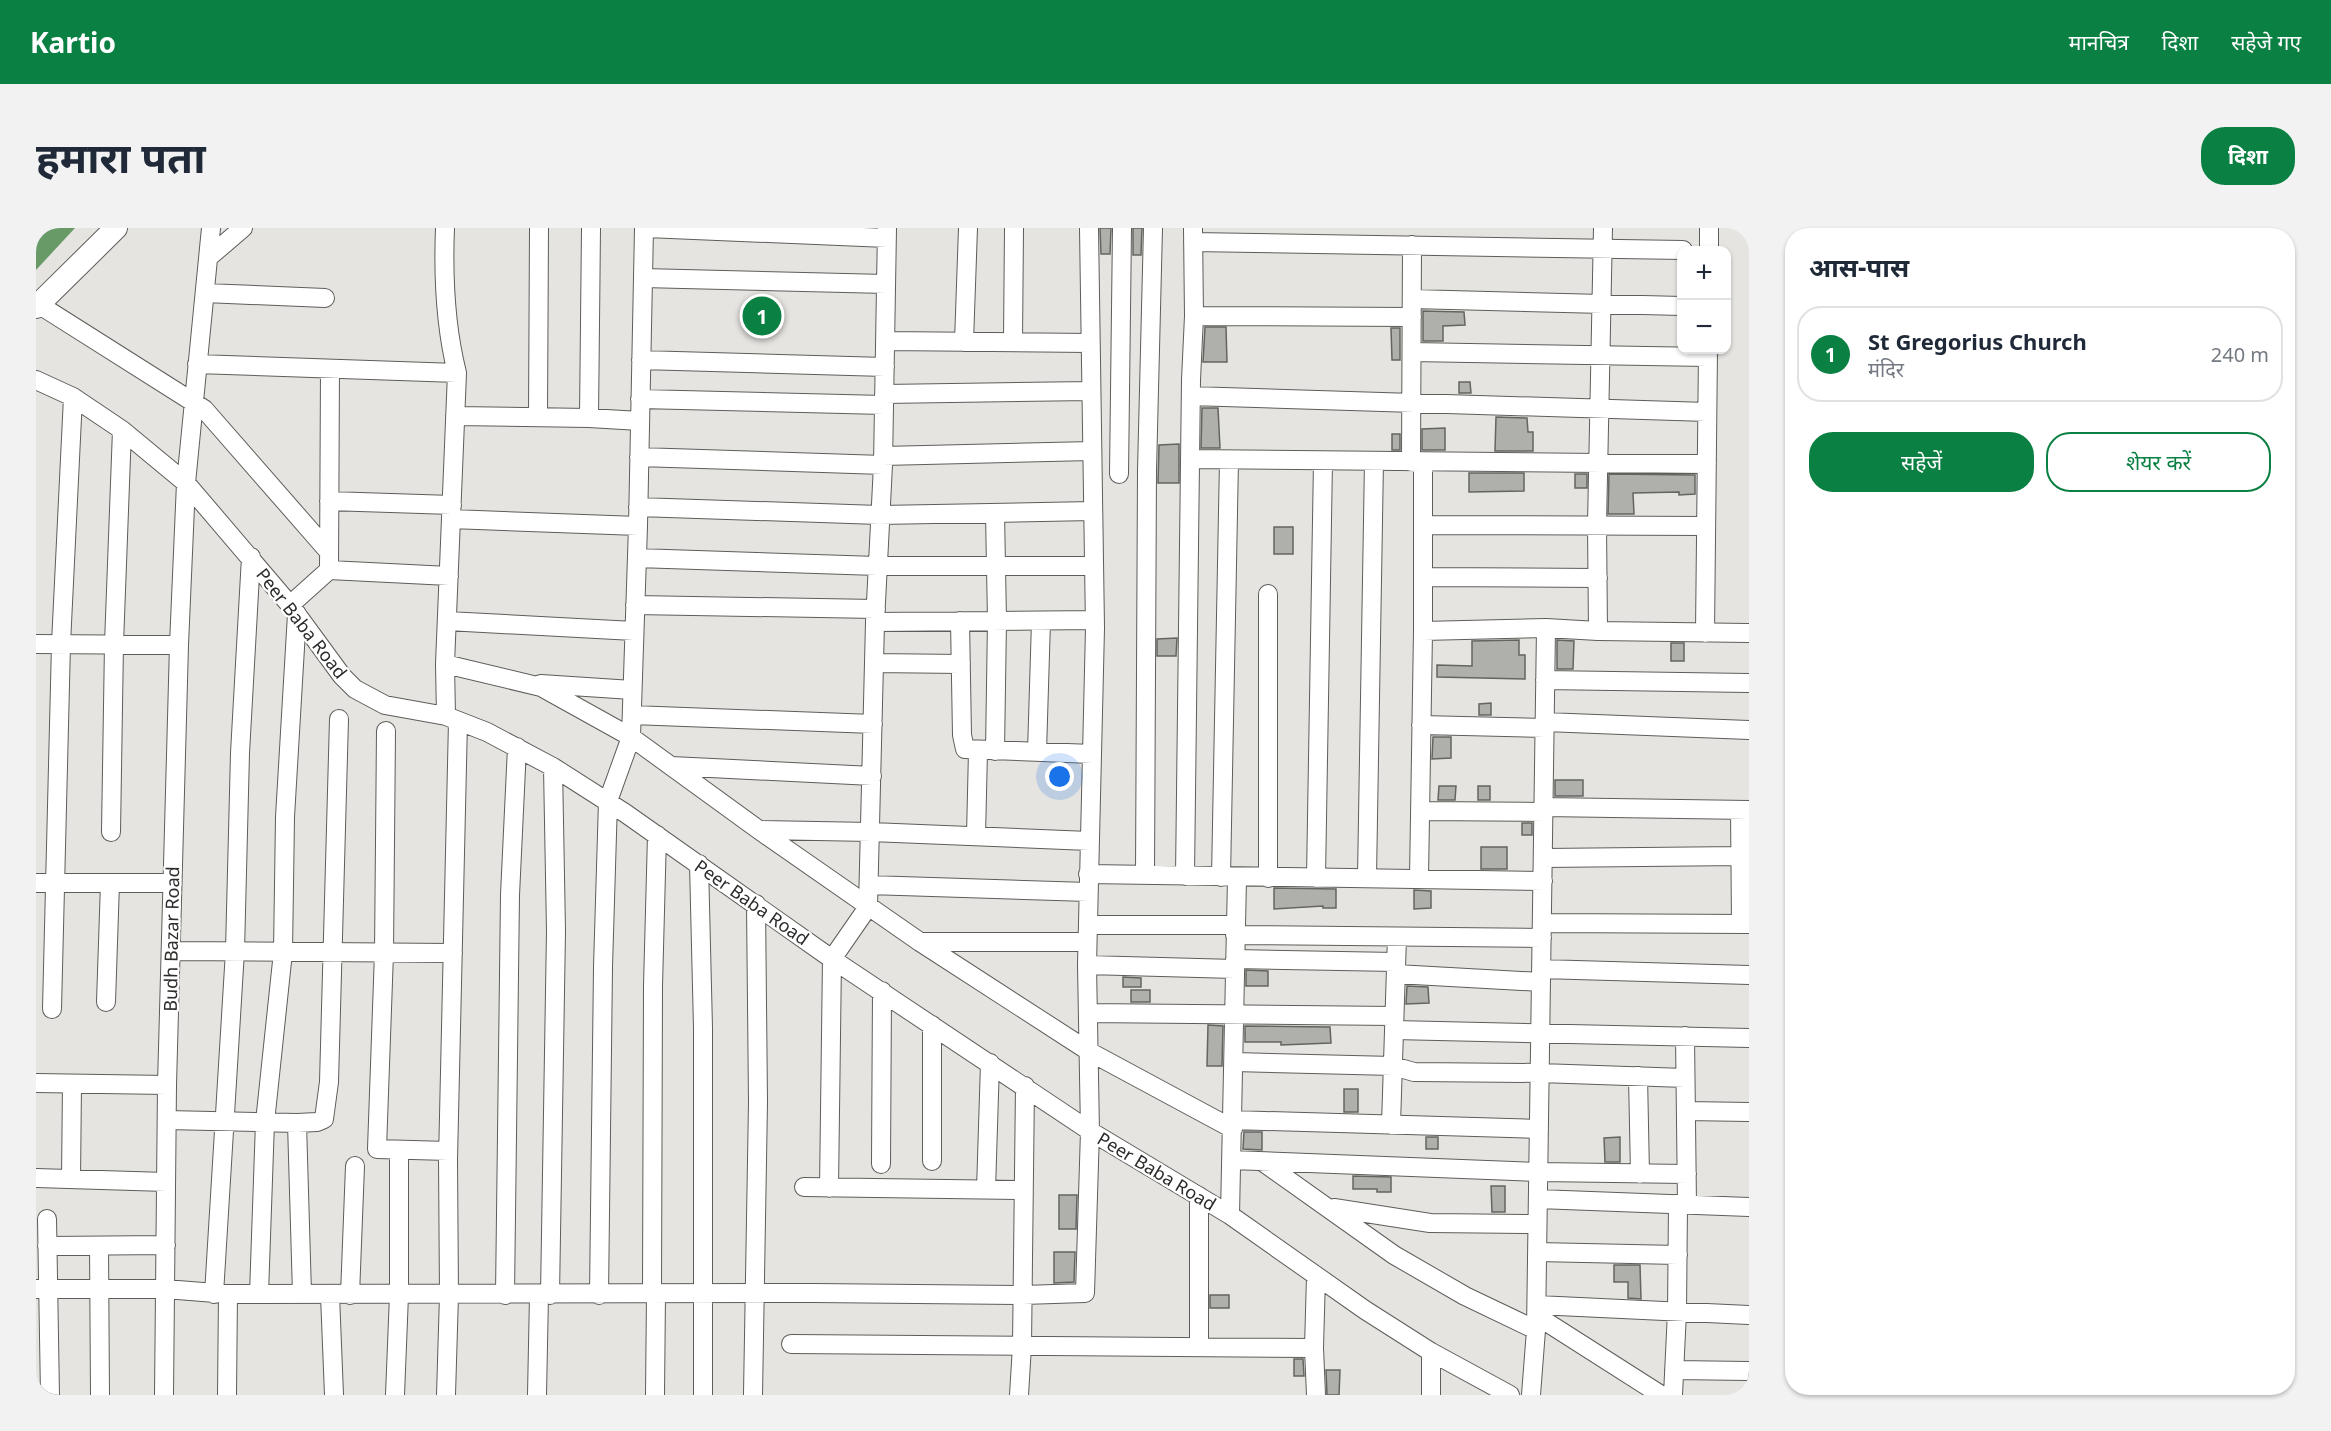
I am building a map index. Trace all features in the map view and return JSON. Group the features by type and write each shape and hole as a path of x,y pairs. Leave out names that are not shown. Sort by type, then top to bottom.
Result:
{"street":[{"path":"116,228 37,305 204,409 329,552"},
{"name":"Budh Bazar Road","path":"164,1395 167,1085 179,645 186,483 211,228"},
{"path":"209,257 243,228"},
{"path":"445,228 444,292 450,345 457,374 445,664 452,719 453,953 448,1150 449,1295 446,1395"},
{"path":"538,417 539,228"},
{"path":"589,417 591,228"},
{"path":"599,1295 603,967 608,801 631,737 645,228 887,233 883,460 875,616 868,907 832,959 829,1188"},
{"path":"964,342 968,228"},
{"path":"1013,342 1014,228"},
{"path":"41,1289 165,1289 221,1294 330,1295 755,1293 1023,1295 1085,1293 1090,1131 1088,883 1095,620 1089,228"},
{"path":"1119,474 1122,228"},
{"path":"1145,875 1147,483 1153,228"},
{"path":"1598,631 1597,525 1603,228"},
{"path":"1709,228 1709,246"},
{"path":"1185,876 1194,316 1193,235 1412,245 1677,250"},
{"path":"1412,245 1412,402 1423,525 1419,878"},
{"path":"643,278 886,284"},
{"path":"205,293 325,298"},
{"path":"1413,299 1677,306"},
{"path":"1194,316 1412,317"},
{"path":"885,341 1090,343"},
{"path":"1412,352 1601,355 1677,354"},
{"path":"1705,633 1708,354"},
{"path":"641,360 885,367"},
{"path":"198,364 457,374"},
{"path":"259,1294 264,1122 283,952 285,817 294,610 329,570 330,369"},
{"name":"Peer Baba Road","path":"36,380 73,397 122,430 186,483 294,610 342,676 355,689 385,705 452,719 517,747 554,767 608,801 832,959 990,1062 1090,1131 1230,1215 1316,1276 1431,1352 1510,1395"},
{"path":"640,399 884,400 1090,391"},
{"path":"1191,396 1707,412"},
{"path":"52,1010 61,644 73,397"},
{"path":"455,416 589,417 640,421"},
{"path":"111,832 114,644 122,430"},
{"path":"639,457 883,460 1092,451"},
{"path":"1190,459 1707,464"},
{"path":"1229,460 1228,878 1235,930 1230,1215"},
{"path":"1316,878 1323,461"},
{"path":"1367,877 1374,461"},
{"path":"329,501 638,526"},
{"path":"638,507 879,515 1093,511"},
{"path":"976,836 997,621 995,513"},
{"path":"1423,525 1706,526"},
{"path":"227,1395 221,1294 224,1121 235,951 240,753 250,557"},
{"path":"637,558 877,566 1094,566"},
{"path":"329,570 449,576"},
{"path":"1423,577 1598,578"},
{"path":"1268,594 1268,878"},
{"path":"635,605 960,621 1095,620"},
{"path":"447,621 634,631"},
{"path":"960,621 963,745 969,750 1092,754"},
{"path":"1037,752 1041,621"},
{"path":"1423,631 1546,628 1749,633"},
{"path":"1531,1395 1536,1317 1539,1172 1546,628"},
{"path":"36,644 179,645"},
{"path":"874,663 961,664"},
{"path":"445,664 541,687 631,737 868,907 1090,1052 1233,1124 1539,1129"},
{"path":"1545,680 1749,683"},
{"path":"522,682 632,690"},
{"path":"632,715 873,724"},
{"path":"167,1120 297,1123 317,1122 324,1119 329,1082 339,719"},
{"path":"1421,725 1545,725 1749,730"},
{"path":"386,731 384,953 376,1149 448,1150"},
{"path":"505,1295 510,895 517,747"},
{"path":"671,766 872,776"},
{"path":"537,1395 545,1295 556,931 554,767"},
{"path":"920,942 1235,930 1397,937 1745,924 1744,810 1420,811"},
{"path":"759,830 1089,841"},
{"path":"655,1395 653,986 657,835"},
{"path":"1543,858 1744,852"},
{"path":"699,864 703,1028 703,1395"},
{"path":"869,885 1088,883 1145,875 1543,881"},
{"path":"36,883 172,883"},
{"path":"106,1002 110,883"},
{"path":"753,1395 758,1101 756,904"},
{"path":"1391,1125 1397,937"},
{"path":"171,951 453,953"},
{"path":"1087,965 1235,964 1396,968 1541,976 1749,975"},
{"path":"880,1164 882,991"},
{"path":"1088,1013 1235,1016 1394,1023 1540,1033 1749,1038"},
{"path":"933,1025 933,1161"},
{"path":"1673,1395 1678,1255 1687,1174 1685,1036"},
{"path":"986,1190 990,1062"},
{"path":"1234,1062 1393,1066 1414,1072 1540,1072 1685,1078"},
{"path":"1638,1076 1640,1174"},
{"path":"36,1083 167,1085"},
{"path":"70,1179 72,1084"},
{"path":"1019,1395 1023,1295 1022,1190 1025,1086"},
{"path":"1686,1111 1749,1112"},
{"path":"297,1123 302,1294"},
{"path":"395,1395 399,1295 399,1150"},
{"path":"1232,1160 1539,1172 1687,1174"},
{"path":"1263,1162 1329,1207 1394,1256 1465,1296 1536,1317 1662,1395"},
{"path":"350,1295 355,1166"},
{"path":"36,1178 166,1182"},
{"path":"804,1186 1022,1190"},
{"path":"1199,1196 1199,1347"},
{"path":"1538,1199 1749,1207"},
{"path":"1329,1207 1430,1223 1537,1224"},
{"path":"47,1219 47,1246 41,1289 50,1395"},
{"path":"47,1246 166,1245"},
{"path":"99,1246 100,1395"},
{"path":"1537,1252 1678,1255"},
{"path":"1316,1276 1314,1347 1316,1395"},
{"path":"330,1295 334,1395"},
{"path":"1536,1317 1677,1312 1749,1315"},
{"path":"791,1344 1314,1347"},
{"path":"1431,1352 1431,1395"},
{"path":"1674,1370 1749,1371"}],"shaded area":[{"path":"36,228 75,228 36,270"}],"building":[{"path":"1100,228 1111,228 1110,254 1101,254"},
{"path":"1133,228 1142,228 1141,255 1133,255"},
{"path":"1423,311 1464,312 1465,325 1443,326 1443,341 1423,341"},
{"path":"1205,327 1226,327 1227,362 1203,362"},
{"path":"1391,328 1400,328 1400,360 1392,360"},
{"path":"1459,382 1470,382 1471,393 1459,393"},
{"path":"1202,408 1218,408 1220,448 1201,448"},
{"path":"1496,417 1527,418 1528,432 1533,432 1533,451 1495,451"},
{"path":"1445,428 1445,450 1422,450 1422,429"},
{"path":"1392,434 1400,434 1400,450 1392,450"},
{"path":"1179,444 1179,483 1158,483 1159,445"},
{"path":"1469,473 1524,473 1524,491 1469,492"},
{"path":"1575,474 1587,474 1587,488 1575,488"},
{"path":"1609,474 1695,475 1695,494 1633,493 1634,514 1608,514"},
{"path":"1274,527 1293,527 1293,554 1274,554"},
{"path":"1177,638 1176,656 1157,656 1157,639"},
{"path":"1519,640 1519,655 1525,655 1525,679 1437,677 1437,665 1472,666 1472,641"},
{"path":"1557,640 1574,641 1573,669 1557,669"},
{"path":"1671,643 1684,643 1684,661 1671,661"},
{"path":"1491,703 1491,715 1479,715 1479,704"},
{"path":"1433,737 1451,737 1451,758 1432,759"},
{"path":"1555,780 1583,780 1583,796 1555,796"},
{"path":"1439,786 1456,786 1455,800 1438,800"},
{"path":"1478,786 1490,786 1490,800 1478,800"},
{"path":"1522,823 1532,823 1532,835 1522,835"},
{"path":"1481,847 1507,847 1507,869 1481,869"},
{"path":"1274,888 1336,889 1336,908 1323,908 1323,906 1274,909"},
{"path":"1414,890 1431,891 1431,908 1414,909"},
{"path":"1246,970 1268,971 1268,986 1246,986"},
{"path":"1123,977 1141,978 1141,987 1123,987"},
{"path":"1407,986 1428,987 1429,1003 1406,1004"},
{"path":"1131,990 1150,990 1150,1002 1131,1002"},
{"path":"1208,1025 1223,1026 1222,1066 1207,1066"},
{"path":"1245,1026 1330,1027 1331,1043 1281,1045 1281,1042 1245,1042"},
{"path":"1344,1089 1358,1089 1358,1112 1344,1112"},
{"path":"1244,1132 1262,1132 1262,1150 1243,1149"},
{"path":"1426,1137 1438,1137 1438,1149 1426,1149"},
{"path":"1620,1137 1620,1162 1605,1162 1604,1138"},
{"path":"1353,1176 1391,1177 1391,1192 1377,1192 1377,1189 1353,1189"},
{"path":"1491,1186 1505,1186 1505,1212 1492,1212"},
{"path":"1059,1195 1077,1195 1076,1229 1059,1229"},
{"path":"1054,1252 1075,1252 1074,1282 1054,1283"},
{"path":"1614,1265 1640,1265 1641,1299 1628,1298 1628,1282 1614,1282"},
{"path":"1210,1295 1229,1295 1229,1308 1210,1308"},
{"path":"1294,1359 1303,1359 1304,1376 1294,1376"},
{"path":"1326,1370 1340,1370 1339,1395 1327,1395"}],"place":[{"name":"St Gregorius Church","path":"762,316"}]}
